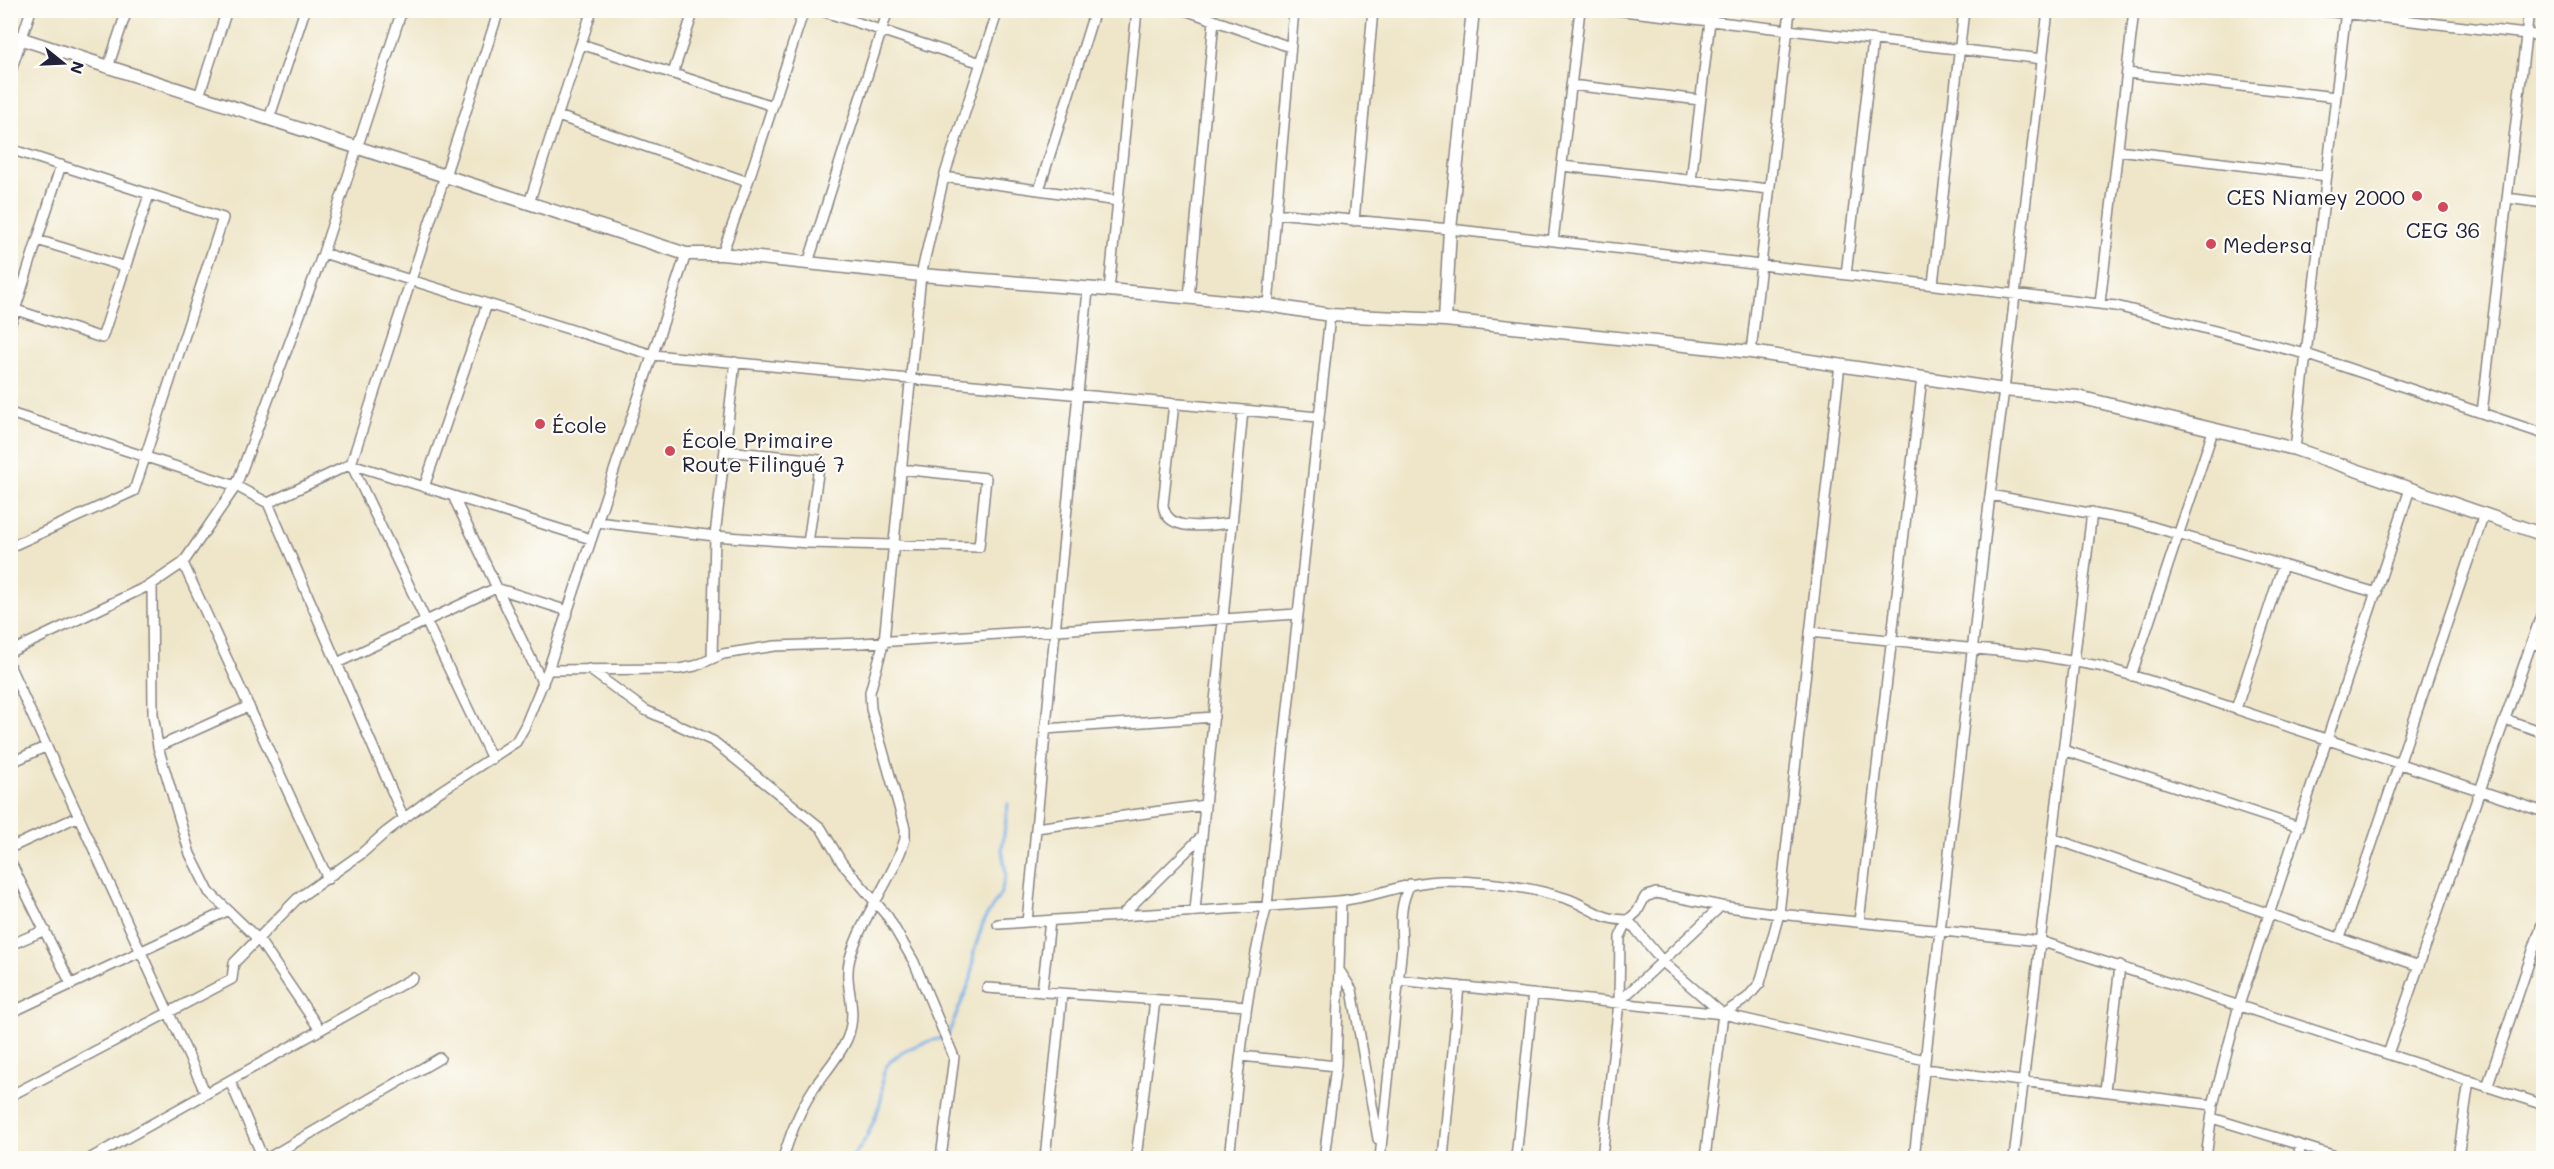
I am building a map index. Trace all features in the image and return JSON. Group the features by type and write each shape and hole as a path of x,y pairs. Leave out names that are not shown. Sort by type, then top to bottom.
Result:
{"street":[{"path":"10,74 16,37 31,10"},
{"path":"108,67 127,10"},
{"path":"199,96 227,10"},
{"path":"269,119 305,10"},
{"path":"10,652 152,584 183,563 236,486 323,253 402,10"},
{"path":"492,759 351,464 499,10"},
{"path":"529,203 592,10"},
{"path":"673,73 693,10"},
{"path":"722,254 804,10"},
{"path":"819,10 981,63"},
{"path":"808,263 888,10"},
{"path":"783,1158 796,1119 847,1039 854,1006 848,978 849,962 862,927 876,903 905,838 905,828 870,699 872,683 884,641 921,275 944,177 998,10"},
{"path":"1039,190 1095,10"},
{"path":"1109,290 1137,10"},
{"path":"1185,10 1290,47"},
{"path":"1268,305 1294,10"},
{"path":"1354,221 1373,10"},
{"path":"1445,320 1450,230 1473,10"},
{"path":"1553,241 1580,10"},
{"path":"1614,10 2043,59"},
{"path":"1751,352 1790,10"},
{"path":"1932,284 1964,10"},
{"path":"1914,1158 2048,10"},
{"path":"2100,303 2134,10"},
{"path":"2315,10 2544,36"},
{"path":"2482,414 2529,10"},
{"path":"2295,449 2346,12"},
{"path":"1189,298 1214,20"},
{"path":"1691,181 1710,21"},
{"path":"16,37 686,254 722,254 921,275 1268,305 1330,315 1445,320 1751,352 2004,390 2078,397 2295,449 2544,535"},
{"path":"1846,274 1873,40"},
{"path":"581,44 773,106"},
{"path":"2127,73 2336,97"},
{"path":"1571,86 1700,100"},
{"path":"558,116 748,182"},
{"path":"10,149 223,218 134,491 10,547"},
{"path":"2118,150 2327,176"},
{"path":"10,326 61,165"},
{"path":"1562,166 1769,189"},
{"path":"944,177 1118,201"},
{"path":"16,310 102,338 149,195"},
{"path":"2507,198 2544,203"},
{"path":"1275,213 1553,241 2100,303 2306,354 2544,434"},
{"path":"38,240 126,267"},
{"path":"323,253 653,355 1318,417"},
{"path":"10,1096 232,980 234,963 297,899 328,879 439,792 492,759 519,737 548,670 686,254"},
{"path":"1027,922 1088,290"},
{"path":"424,487 487,304"},
{"path":"1229,1158 1247,1006 1259,933 1267,905 1296,614 1330,315"},
{"path":"712,657 715,536 735,362"},
{"path":"1705,1158 1723,1014 1747,998 1760,983 1779,914 1840,364"},
{"path":"1859,922 1923,377"},
{"path":"1174,404 1164,513 1169,520 1178,525 1232,523"},
{"path":"1195,910 1243,410"},
{"path":"10,413 236,486 268,503 404,819"},
{"path":"2131,676 2214,428"},
{"path":"725,451 820,460 808,543"},
{"path":"268,503 351,464 591,539"},
{"path":"597,522 715,536 808,543 979,547 986,478 901,469"},
{"path":"2206,1158 2213,1105 2239,1005 2410,489"},
{"path":"1990,495 2092,512 2178,534 2376,594"},
{"path":"453,496 543,684"},
{"path":"2020,1158 2014,1158 2092,512"},
{"path":"2340,938 2484,514"},
{"path":"183,563 328,879"},
{"path":"2236,709 2283,566"},
{"path":"152,584 153,706 158,747 190,854 209,892 259,940 320,1030"},
{"path":"337,663 496,588 568,611"},
{"path":"2388,1054 2544,608"},
{"path":"548,670 679,669 695,666 712,657 731,652 776,646 1296,614"},
{"path":"1810,632 2074,661 2131,676 2236,709 2544,812"},
{"path":"2531,643 2544,647"},
{"path":"10,667 206,1094"},
{"path":"589,669 645,710 713,741 820,828 842,863 888,917 914,962 954,1057 941,1158"},
{"path":"158,747 249,706"},
{"path":"1046,729 1214,717"},
{"path":"2505,719 2544,733"},
{"path":"10,763 47,746"},
{"path":"2063,750 2299,827"},
{"path":"1036,828 1205,806"},
{"path":"10,848 79,816"},
{"path":"1121,916 1202,836"},
{"path":"2052,837 2419,966"},
{"path":"10,861 72,984"},
{"path":"998,924 1341,901 1410,884 1442,881 1480,882 1530,888 1569,899 1604,918 1628,920 1664,963 1723,1014"},
{"path":"1380,1155 1402,946 1401,907 1410,884"},
{"path":"1602,1158 1619,1002 1620,937 1628,920 1637,912 1645,897 1656,892 1721,906 1779,914 2040,941 2544,1105"},
{"path":"1324,1158 1336,1066 1341,901"},
{"path":"1619,1002 1664,963 1721,906"},
{"path":"10,1013 227,911"},
{"path":"2487,1087 2544,918"},
{"path":"1042,992 1050,921"},
{"path":"10,945 45,930"},
{"path":"2105,1091 2120,966"},
{"path":"1339,969 1352,990 1380,1155"},
{"path":"91,1158 413,978"},
{"path":"1398,980 1723,1014 1925,1064 2023,1081 2213,1105"},
{"path":"1443,1158 1459,986"},
{"path":"987,988 1247,1006"},
{"path":"1045,1158 1062,994"},
{"path":"1516,1158 1533,994"},
{"path":"1136,1158 1155,1000"},
{"path":"1241,1056 1336,1066"},
{"path":"268,1158 440,1058"},
{"path":"2458,1158 2469,1080"},
{"path":"230,1081 263,1158"},
{"path":"2212,1118 2342,1158"},
{"path":"2299,1158 2300,1146"}],"waterway":[{"path":"851,1158 865,1139 876,1116 882,1095 883,1075 887,1066 896,1056 910,1048 947,1037 971,979 974,951 984,920 1000,895 1006,875 1002,849 1008,804"}],"place":[{"name":"CES Niamey 2000","path":"2417,196"},
{"name":"CEG 36","path":"2443,207"},
{"name":"Medersa","path":"2211,244"},
{"name":"École","path":"540,424"},
{"name":"École Primaire Route Filingué 7","path":"670,451"}]}
